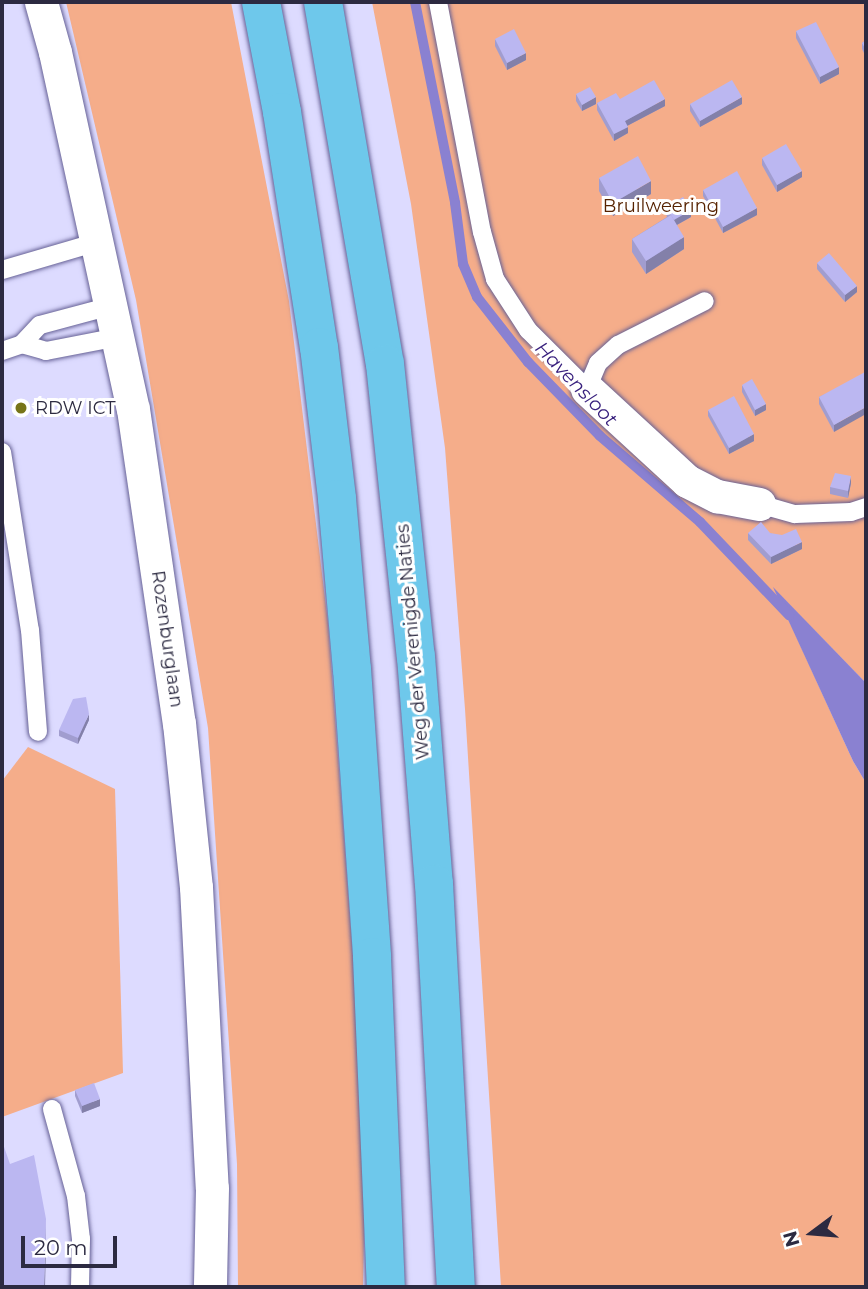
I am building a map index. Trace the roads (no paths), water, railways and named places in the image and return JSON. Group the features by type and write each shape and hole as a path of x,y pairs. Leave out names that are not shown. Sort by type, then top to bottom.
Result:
{"highway":[{"path":"261,2 282,112 317,333 337,499 372,957 386,1287"},
{"name":"Weg der Verenigde Naties","path":"323,2 385,364 416,657 434,884 456,1287"}],"street":[{"name":"Rozenburglaan","path":"41,2 55,52 133,409 177,710 196,887 212,1188 210,1287"},
{"path":"587,389 687,481 717,496 759,504"}],"lane":[{"path":"438,2 482,232 495,279 528,330 587,389 598,363 618,345 705,301"},
{"path":"2,270 97,242"},
{"path":"2,351 22,344 40,325 114,322"},
{"path":"22,344 46,351 114,322"},
{"path":"2,452 30,630 38,732"},
{"path":"759,504 795,514 850,512 866,507"},
{"path":"52,1109 76,1196 81,1239 80,1287"}],"waterway":[{"name":"Havensloot","path":"415,2 455,203 463,264 477,297 528,362 600,436 700,522 789,615"}],"place":[{"name":"RDW ICT","path":"21,408"}],"park label":[{"name":"Bruilweering","path":"661,206"}]}
